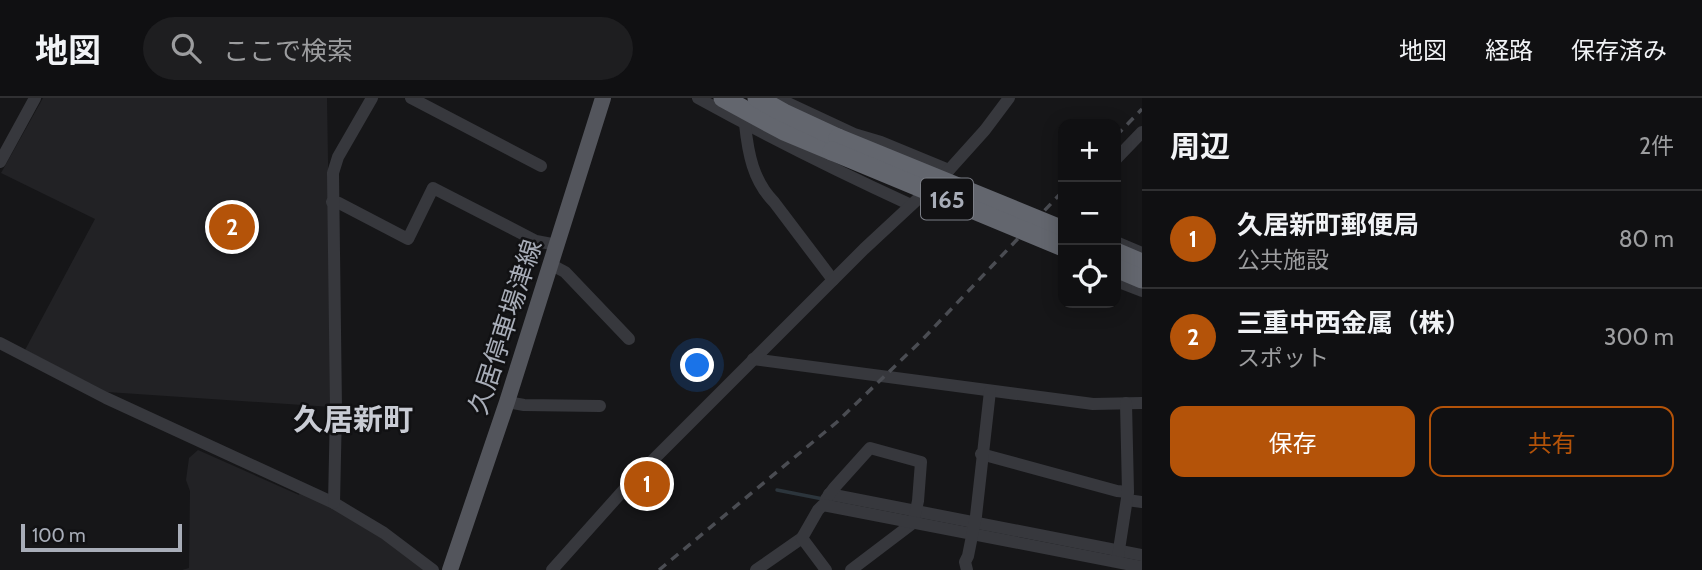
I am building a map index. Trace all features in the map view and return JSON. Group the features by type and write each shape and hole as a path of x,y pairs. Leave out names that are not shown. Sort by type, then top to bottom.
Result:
{"highway":[{"name":"165","path":"723,98 784,131 835,144 1058,228"},
{"name":"165","path":"757,98 835,144 1059,245"},
{"path":"1121,254 1142,263"},
{"path":"1121,270 1142,279"}],"main road":[{"name":"久居停車場津線","path":"450,570 507,402 603,98"}],"street":[{"path":"0,162 35,98"},
{"path":"334,503 337,410 333,173 338,158 372,98"},
{"path":"411,98 541,166"},
{"name":"165","path":"698,98 856,180 911,205"},
{"name":"165","path":"777,98 854,134 949,170"},
{"path":"552,570 629,484 753,359 949,170 1009,98"},
{"path":"745,124 750,159 765,193 833,280"},
{"path":"1121,154 1142,132"},
{"path":"0,133 12,140"},
{"path":"332,202 340,203 408,239 433,188 536,241 556,246"},
{"path":"1121,244 1142,253"},
{"path":"550,264 565,272 629,338"},
{"path":"1121,283 1142,291"},
{"path":"0,343 106,398 334,503 384,533 433,570"},
{"path":"753,359 1093,404 1142,402"},
{"path":"962,567 974,528 990,391"},
{"path":"507,402 524,405 600,406"},
{"path":"1117,559 1128,496 1126,403"},
{"path":"756,570 802,538 818,510 870,448 920,462 918,501 914,517 851,570"},
{"path":"981,454 1117,491 1142,502"},
{"path":"826,500 974,528 1117,559 1142,567"},
{"path":"802,538 826,570"},
{"path":"1117,559 1142,555"}],"shaded area":[{"path":"43,98 327,98 332,407 107,392 25,350 95,219 1,173"},
{"path":"198,450 299,495 300,492 350,517 426,570 182,570 189,568 190,491 186,480 189,458"}],"waterway":[{"path":"777,490 823,499"}],"railway":[{"path":"1121,131 1142,109"},
{"path":"659,570 837,422 921,341 1058,196"}],"place":[{"name":"三重中西金属（株）","path":"232,227"},
{"name":"久居新町郵便局","path":"647,484"}],"district":[{"name":"久居新町","path":"353,419"}]}
